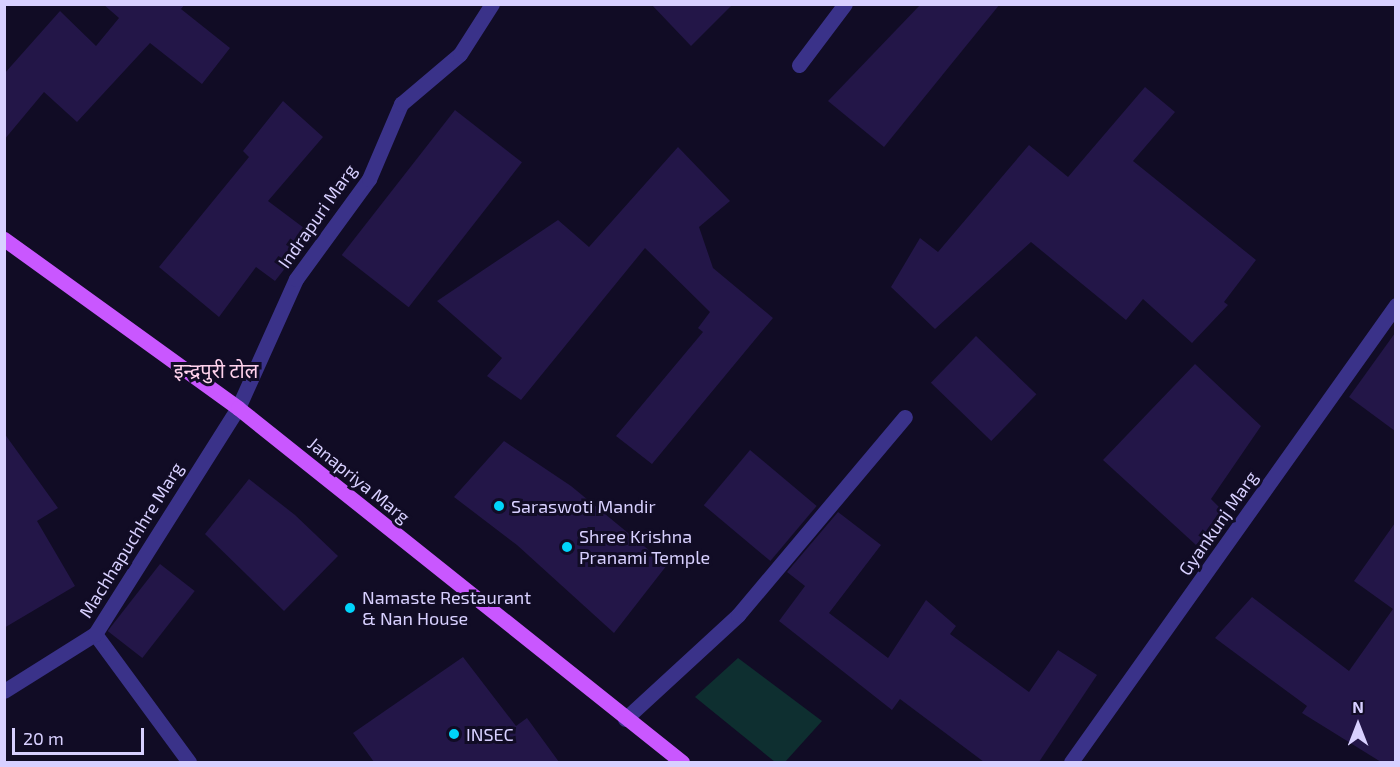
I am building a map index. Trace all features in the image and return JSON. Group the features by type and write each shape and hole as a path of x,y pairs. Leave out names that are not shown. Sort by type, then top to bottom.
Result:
{"main road":[{"name":"Janapriya Marg","path":"4,239 238,408 625,719 682,762"}],"street":[{"name":"Indrapuri Marg","path":"238,408 296,279 369,178 401,104 459,54 492,4"},
{"path":"799,65 845,4"},
{"name":"Gyankunj Marg","path":"1071,762 1395,305"},
{"name":"Machhapuchhre Marg","path":"4,691 95,634 238,408"},
{"path":"625,719 738,615 905,417"},
{"path":"95,634 189,762"}],"green space":[{"path":"738,658 822,721 785,762 775,762 695,697"}],"building":[{"path":"103,4 185,4 181,9 230,48 202,84 150,43 77,122 44,92 4,140 4,74 60,11 96,46 119,18"},
{"path":"651,4 733,4 691,46"},
{"path":"921,4 1000,4 884,147 828,101"},
{"path":"1145,87 1175,112 1133,161 1256,260 1224,302 1228,305 1192,343 1143,299 1126,320 1031,242 935,329 891,287 920,238 938,252 1029,145 1068,177"},
{"path":"283,101 323,137 268,201 312,234 275,281 256,267 219,317 159,267 249,157 243,151"},
{"path":"455,110 522,162 409,307 342,255"},
{"path":"678,147 730,201 699,227 713,268 773,318 652,464 616,436 703,332 698,328 710,312 645,248 521,400 487,376 502,358 437,301 558,220 589,247"},
{"path":"1395,333 1395,431 1349,397"},
{"path":"976,336 1036,394 991,441 931,383"},
{"path":"1195,364 1261,426 1211,499 1226,514 1196,545 1103,460"},
{"path":"4,433 58,508 37,521 75,586 4,628"},
{"path":"504,441 571,486 667,565 614,633 517,545 454,497"},
{"path":"750,450 817,506 770,561 704,505"},
{"path":"249,479 295,515 338,556 284,611 205,534"},
{"path":"838,512 881,545 829,613 888,658 926,600 956,626 950,634 1029,692 1058,650 1097,675 1039,762 984,762 900,699 892,710 779,621 805,586 787,572"},
{"path":"1395,523 1395,762 1381,762 1302,713 1307,706 1215,638 1252,597 1349,671 1393,609 1354,581"},
{"path":"160,564 195,591 142,658 108,631"},
{"path":"463,657 516,726 527,718 559,762 374,762 353,733"}],"place":[{"name":"Saraswoti Mandir","path":"499,506"},
{"name":"Shree Krishna Pranami Temple","path":"567,547"},
{"name":"Namaste Restaurant & Nan House","path":"350,608"},
{"name":"INSEC","path":"454,734"}],"district":[{"name":"इन्द्रपुरी टोल","path":"216,370"}]}
